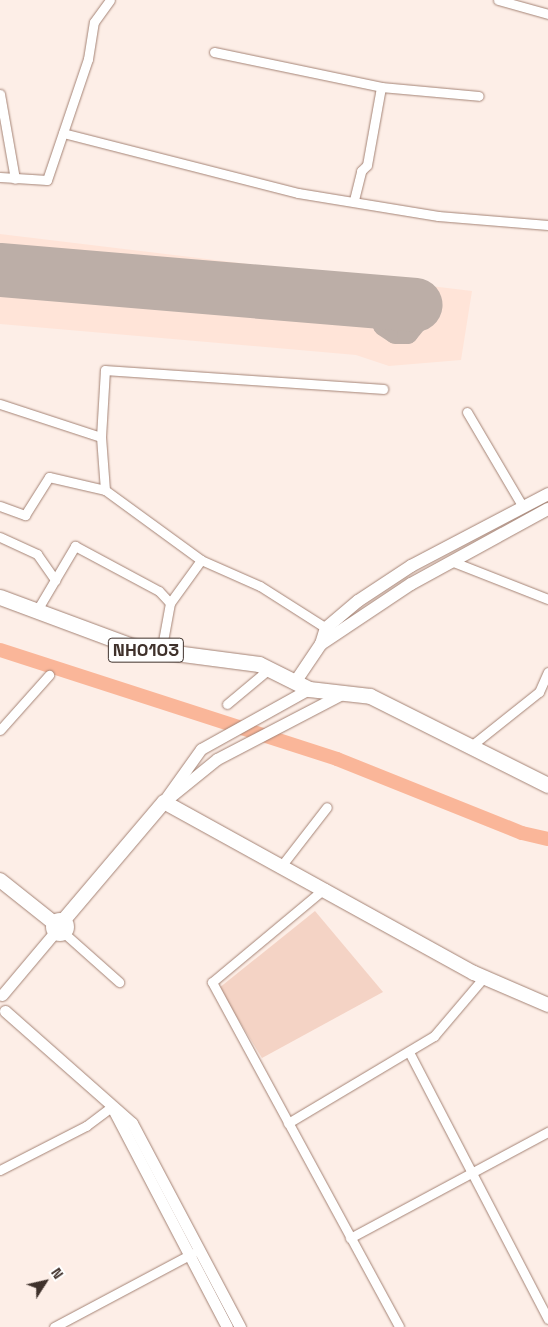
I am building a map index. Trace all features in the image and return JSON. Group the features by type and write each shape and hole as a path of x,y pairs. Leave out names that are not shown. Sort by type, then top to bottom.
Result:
{"highway":[{"name":"NH0103","path":"0,597 137,648 161,652 220,656 270,668 303,685 342,694 370,696 548,785"}],"main road":[{"path":"303,685 326,628 411,566 548,494"},
{"path":"321,644 451,561 548,509"},
{"path":"490,525 496,537"},
{"path":"0,880 59,927 164,802 484,977 548,1004"}],"street":[{"path":"0,178 47,180 88,59 94,22 110,0"},
{"path":"498,0 548,14"},
{"path":"214,52 381,87 480,96"},
{"path":"354,200 361,171 367,165 381,87"},
{"path":"0,94 15,179"},
{"path":"63,133 252,183 438,216 548,225"},
{"path":"106,490 102,437 104,374 109,369 383,389"},
{"path":"0,404 102,437"},
{"path":"467,412 523,507"},
{"path":"0,506 26,515 48,477 106,490 201,560 260,586 326,628"},
{"path":"0,537 37,554 55,580"},
{"path":"36,612 72,548 78,547 159,591 170,602"},
{"path":"161,652 170,602 201,560"},
{"path":"451,561 548,599"},
{"path":"227,704 270,668"},
{"path":"471,746 539,692 548,672"},
{"path":"0,730 49,675"},
{"path":"164,802 201,749 287,703 303,685"},
{"path":"164,802 217,759 342,694"},
{"path":"282,865 327,806"},
{"path":"324,888 212,982 399,1327"},
{"path":"119,982 59,927 1,994 7,1000 3,1012 112,1108 132,1123 240,1327"},
{"path":"288,1122 434,1036 484,977"},
{"path":"408,1052 469,1172 548,1319"},
{"path":"0,1170 86,1126 112,1108"},
{"path":"112,1108 227,1327"},
{"path":"350,1238 469,1172 548,1132"},
{"path":"157,1196 169,1190"},
{"path":"54,1327 200,1250"}],"shaded area":[{"path":"0,234 472,291 461,360 389,366 356,355 0,324"},
{"path":"315,911 383,992 262,1058 219,988"}],"waterway":[{"path":"0,650 337,759 522,833 548,839"}],"taxiway":[{"path":"380,302 383,325 395,333 407,333 416,322 416,305"}],"runway":[{"path":"0,270 416,305"}]}
